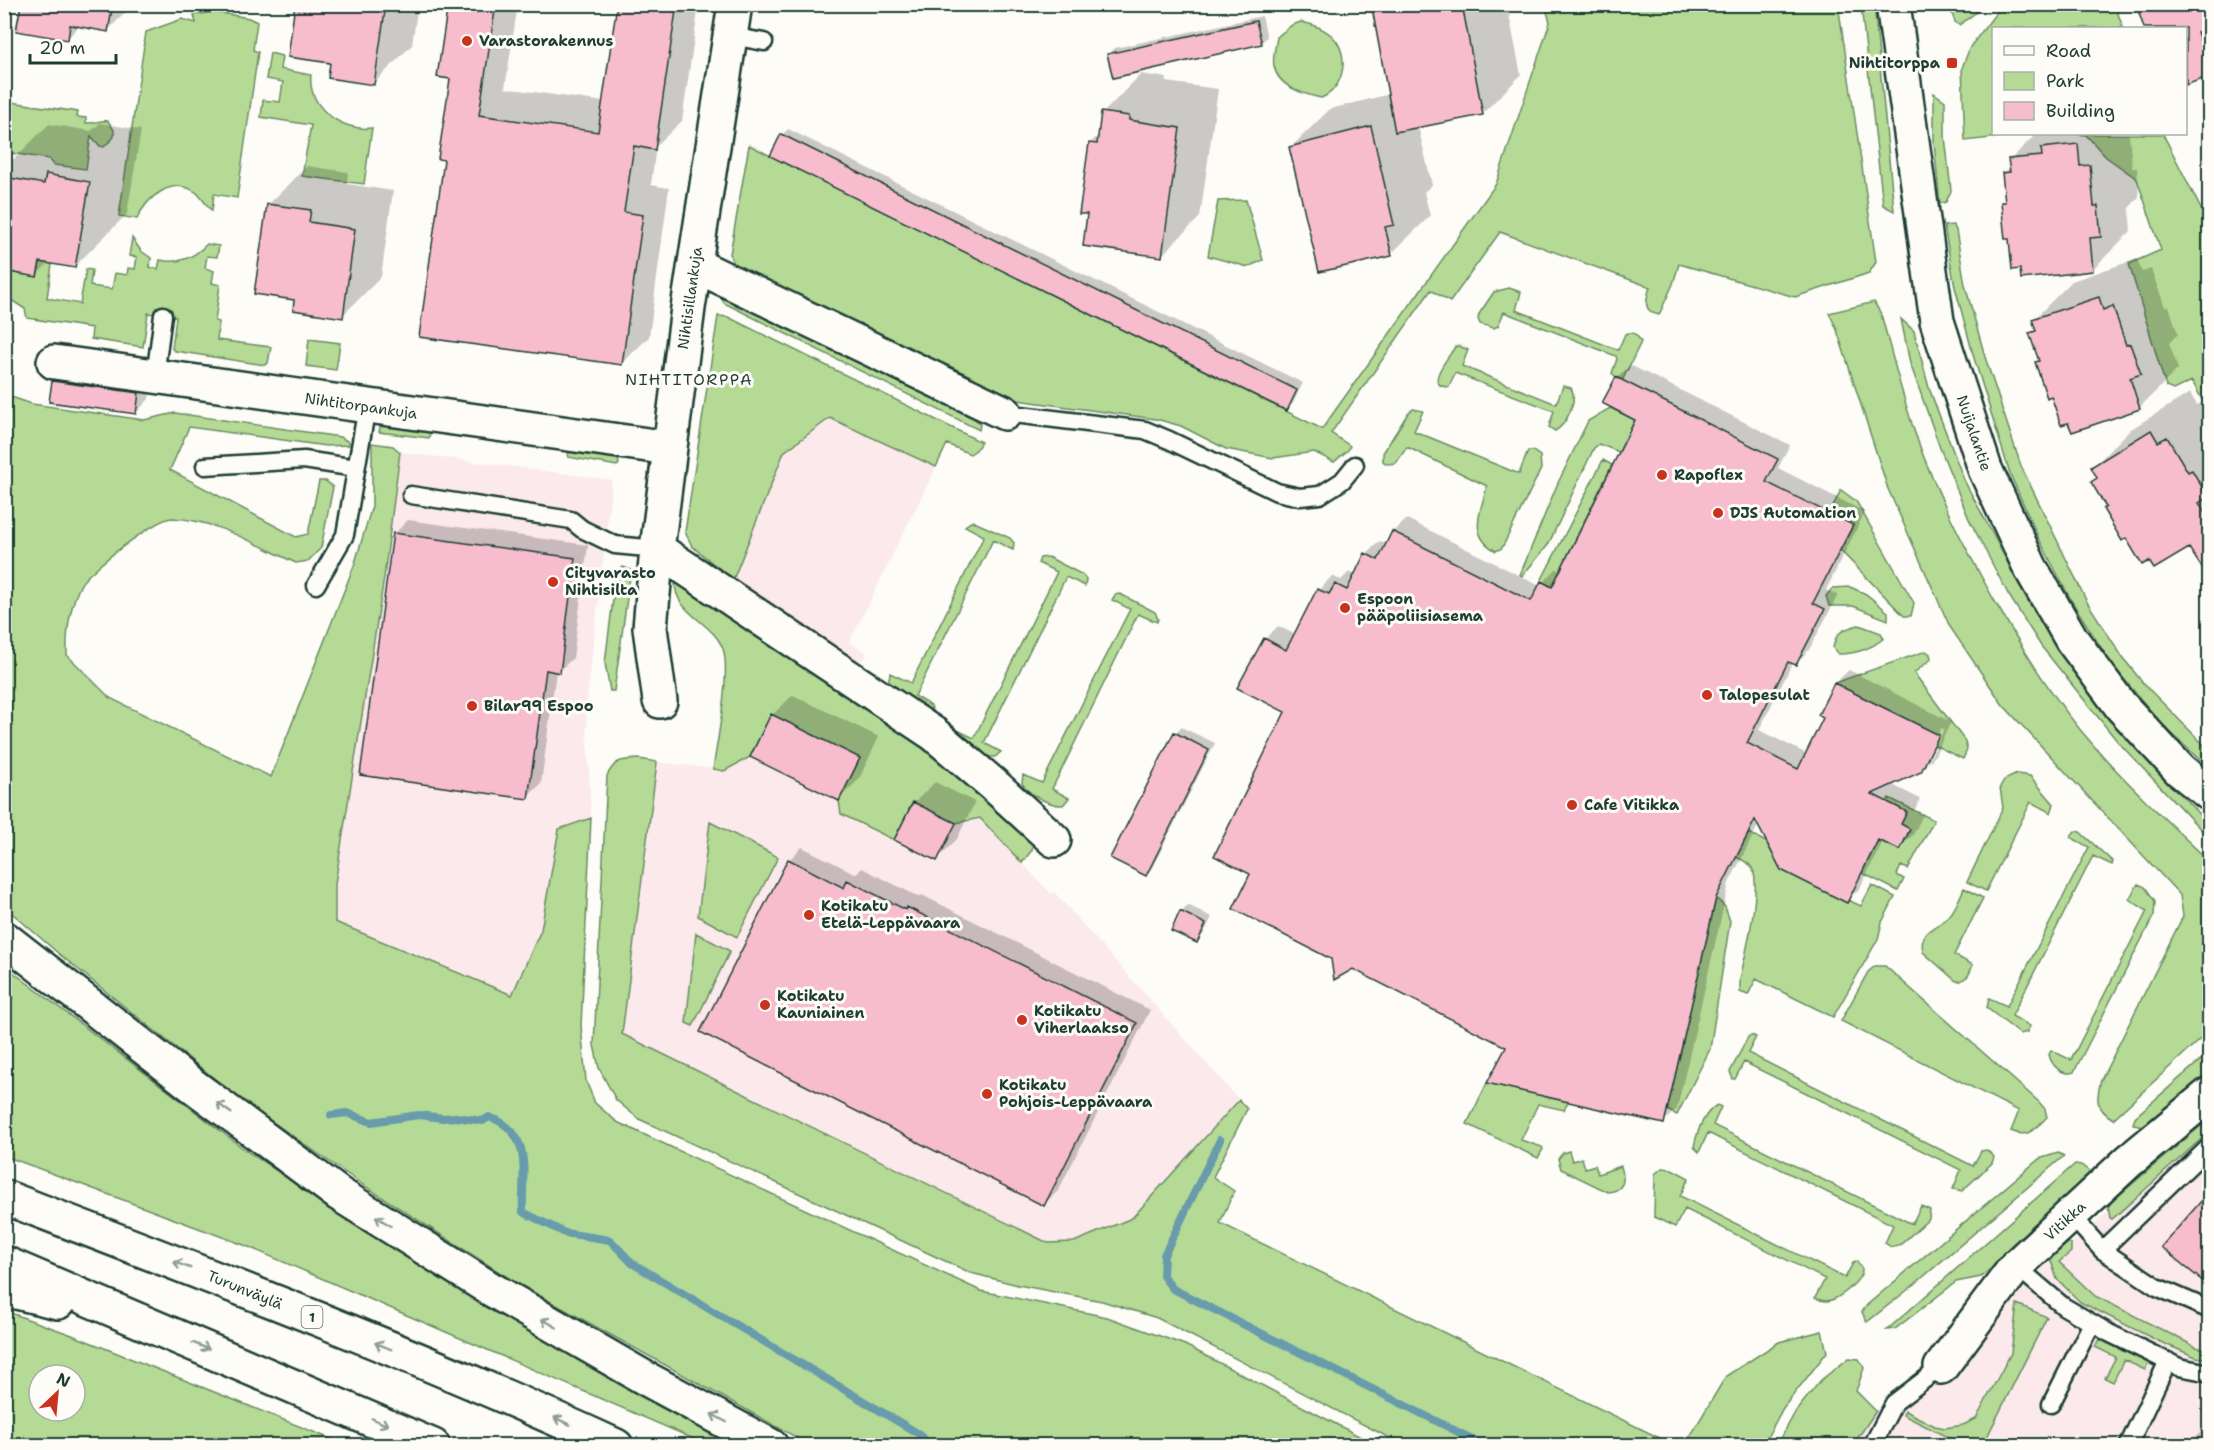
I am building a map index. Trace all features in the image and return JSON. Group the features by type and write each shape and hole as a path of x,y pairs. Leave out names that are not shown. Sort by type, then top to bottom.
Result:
{"main road":[{"name":"Nuijalantie","path":"1893,4 1937,321 1986,469 2030,567 2072,640 2121,706 2180,770 2210,794"},
{"name":"Nihtisillankuja","path":"660,701 650,628 657,549 694,265 733,20"},
{"path":"694,265 1005,413"},
{"name":"Nihtitorpankuja","path":"54,362 669,448"},
{"path":"657,549 934,734 1054,840"},
{"path":"4,938 192,1085 339,1194 489,1288 645,1378 771,1446"},
{"name":"Vitikka","path":"1941,1367 2016,1266 2129,1161 2210,1094"},
{"name":"Turunväylä","path":"4,1197 253,1293 475,1383 616,1446"},
{"path":"4,1263 265,1372 433,1446"},
{"path":"4,1290 147,1324"}],"lane":[{"path":"733,20 764,42"},
{"path":"155,377 163,315"},
{"path":"316,585 345,535 367,406"},
{"path":"1005,413 1145,430 1277,492 1300,497 1320,495 1342,481 1355,465"},
{"path":"205,466 304,460 356,468"},
{"path":"411,495 571,520 615,545 657,549"},
{"path":"2102,1250 2210,1146"},
{"path":"2071,1215 2102,1250 2157,1287 2210,1310"},
{"path":"2016,1266 2063,1306 2092,1323 2179,1367 2210,1373"},
{"path":"2051,1404 2092,1323"},
{"path":"2128,1446 2168,1361"},
{"path":"1872,1446 1894,1402 1941,1367"}],"shaded area":[{"path":"830,418 936,467 849,643 866,652 866,657 851,662 733,580 784,452"},
{"path":"400,452 612,480 586,709 591,818 559,829 541,930 512,996 335,922 335,884 384,578"},
{"path":"743,639 980,818 1051,894 1054,892 1247,1109 1132,1218 1073,1242 1048,1243 621,1034 657,762 724,770"},
{"path":"2209,1125 2209,1445 1834,1446 1876,1411"}],"green space":[{"path":"1838,4 1876,262 1869,273 1795,297 1679,264 1659,315 1650,311 1647,305 1650,287 1500,232 1450,302 1431,290 1331,433 1350,446 1334,462 1314,452 1273,458 1226,449 1181,426 1156,419 1010,399 734,264 730,254 749,145 1322,429 1496,184 1550,22 1545,5"},
{"path":"1949,4 1986,5 1959,25 1955,22"},
{"path":"1861,5 1874,5 1894,211 1883,205"},
{"path":"2002,5 2115,5 2123,27 1992,27 1992,135 2016,135 1965,141 1962,68 1970,47"},
{"path":"215,12 249,18 257,22 253,50 258,52 237,198 214,194 212,211 197,193 179,186 154,196 137,219 119,216 146,32 182,19 196,23 194,15"},
{"path":"1301,22 1331,35 1341,51 1343,70 1340,79 1336,87 1321,98 1299,92 1286,84 1276,73 1274,66 1277,37 1292,25"},
{"path":"270,53 282,56 280,69 311,75 311,87 315,98 329,115 350,126 372,128 364,184 302,176 311,125 261,117 263,100 280,102 283,82 266,79"},
{"path":"1934,93 1945,101 1945,136 1951,191 1946,202 1940,204 1934,143"},
{"path":"4,101 78,112 77,117 86,118 86,123 108,121 114,130 114,137 104,147 100,146 91,136 86,169 54,165 49,159 5,152"},
{"path":"2086,135 2164,135 2209,225 2209,413 2192,381 2173,390 2166,387 2129,264 2161,250 2137,179 2106,157"},
{"path":"1246,200 1263,260 1248,267 1208,256 1218,201"},
{"path":"1953,225 1956,230 1965,285 1986,360 2021,466 2087,602 2123,658 2143,683 2209,750 2209,769 2161,723 2112,665 2071,600 2039,539 2010,474 1974,358 1955,287 1944,226"},
{"path":"132,238 141,251 151,258 149,267 158,269 160,260 180,260 197,253 207,244 219,246 217,257 207,256 205,268 214,271 212,283 220,285 215,321 219,322 217,340 271,347 268,363 265,365 175,351 172,349 176,317 148,313 143,347 91,339 92,328 27,318 25,309 5,296 4,271 37,277 40,262 52,264 47,298 80,304 86,269 92,270 90,286 112,289 115,273 127,275 128,268 135,269 137,257 129,256"},
{"path":"1509,288 1521,292 1516,310 1618,350 1625,334 1636,335 1641,342 1622,381 1612,373 1616,356 1504,312 1498,326 1494,328 1480,324 1479,314 1494,292"},
{"path":"728,295 975,419 980,424 979,430 724,303 723,296"},
{"path":"1874,302 1881,314 1911,421 1924,457 1962,540 2005,619 2041,676 2080,729 2136,791 2209,861 2209,1031 2113,1119 2103,1111 2098,1102 2101,1080 2183,916 2180,895 2003,705 1950,627 1888,489 1836,327 1829,313"},
{"path":"718,316 728,317 981,442 970,454 947,444 936,467 830,418 784,452 733,580 692,546 685,532"},
{"path":"1901,319 1914,331 1929,388 1964,480 2028,601 2063,657 2127,736 2209,825 2209,838 2118,742 2041,646 2008,594 1969,519 1940,448 1910,363"},
{"path":"309,339 340,343 336,370 306,366"},
{"path":"1459,346 1468,350 1462,366 1556,404 1563,386 1571,388 1572,405 1564,423 1555,431 1549,427 1554,411 1455,373 1449,387 1441,386 1437,377 1455,347"},
{"path":"5,395 32,404 144,420 175,413 340,437 349,442 349,445 326,446 189,427 170,470 296,537 308,534 319,481 326,481 333,487 321,548 308,561 296,563 220,528 172,518 138,535 86,577 71,610 67,655 110,698 271,777 355,563 372,506 372,443 393,446 400,452 384,578 335,884 335,922 512,995 541,930 559,829 591,818 581,1026 586,1081 595,1103 617,1122 981,1291 1107,1317 1185,1345 1376,1445 810,1445 515,1282 363,1185 241,1100 59,954 5,907"},
{"path":"1610,408 1635,420 1619,452 1599,444 1594,448 1548,545 1522,576 1520,575 1557,485 1588,421"},
{"path":"1413,409 1423,411 1414,431 1519,474 1528,451 1533,451 1540,456 1541,469 1502,548 1496,551 1487,545 1479,530 1478,522 1487,486 1407,447 1396,463 1387,464 1383,461 1383,453 1408,413"},
{"path":"385,423 431,425 429,438 379,432 380,427"},
{"path":"570,445 609,454 618,459 619,464 617,466 568,457"},
{"path":"1603,460 1612,465 1552,587 1541,581"},
{"path":"1841,490 1856,501 1914,603 1911,616 1904,616 1840,550 1853,526 1829,514"},
{"path":"972,521 1010,538 1014,543 1013,550 993,540 915,696 931,706 932,708 927,711 888,684 890,673 911,683 984,536 965,526"},
{"path":"1048,557 1083,575 1086,579 1085,586 1066,577 984,743 1001,752 995,757 984,757 954,730 974,738 1057,572 1038,563 1040,558"},
{"path":"623,567 631,570 614,691 610,691 605,663 616,576 619,569"},
{"path":"676,574 946,763 1033,843 1032,850 1022,863 980,818 956,823 913,802 894,840 841,814 839,801 860,758 771,715 750,757 724,771 713,769 722,708 725,659 723,649 717,639 684,607 678,598 675,587"},
{"path":"1850,587 1866,594 1888,612 1888,620 1853,606 1829,606 1826,596 1833,588"},
{"path":"1120,594 1155,612 1158,619 1157,622 1138,614 1052,789 1069,798 1063,805 1052,804 1025,787 1022,783 1023,775 1042,783 1130,609 1112,600 1115,595"},
{"path":"1859,625 1881,633 1884,638 1862,650 1838,654 1833,648 1836,638 1845,630"},
{"path":"1926,651 1930,654 1931,659 1914,673 1965,741 1967,750 1963,759 1934,745 1939,735 1834,683"},
{"path":"639,759 657,762 622,1034 1048,1243 1074,1242 1132,1218 1239,1100 1247,1109 1213,1177 1234,1191 1220,1223 1674,1445 1403,1445 1157,1318 1102,1301 1018,1285 971,1273 639,1119 616,1100 599,1068 594,1045 607,776 616,763"},
{"path":"2017,774 2030,776 2054,804 2051,813 2031,802 1986,891 1967,882 2003,808 2000,787 2004,780"},
{"path":"1889,798 1934,820 1908,869 1901,866 1897,875 1904,879 1898,891 1862,873 1878,840 1900,850 1910,830 1901,824 1907,812 1887,802"},
{"path":"710,822 778,857 737,937 698,916"},
{"path":"2075,831 2080,832 2113,862 2112,865 2093,856 2012,1016 2030,1026 2027,1032 2020,1034 1987,1008 1989,998 2007,1006 2089,847 2070,837"},
{"path":"1749,833 1766,842 1781,870 1847,903 1848,900 1861,906 1872,885 1895,897 1882,922 1878,939 1833,1017 1756,979 1748,995 1740,992 1740,979 1752,922 1755,877 1752,868 1736,857"},
{"path":"2138,884 2145,887 2155,901 2154,915 2074,1072 2065,1073 2055,1066 2049,1055 2051,1050 2071,1060 2147,911 2129,899"},
{"path":"1964,888 1983,898 1954,955 1973,965 1968,976 1961,981 1956,981 1923,952 1922,944 1926,933 1945,920 1952,912"},
{"path":"1716,898 1725,907 1730,921 1710,1049 1677,1115 1667,1110"},
{"path":"696,933 730,951 693,1026 686,1023"},
{"path":"5,966 248,1152 487,1308 735,1445 708,1445 244,1245 5,1156"},
{"path":"1875,966 1885,966 2039,1102 2045,1109 2047,1117 2031,1132 2022,1134 2011,1131 2019,1111 1841,1021 1868,972"},
{"path":"1751,1035 1756,1037 1748,1053 1973,1166 1981,1151 1987,1150 1994,1157 1992,1163 1962,1191 1953,1189 1961,1170 1744,1062 1733,1079 1730,1072"},
{"path":"2209,1053 2209,1082 2149,1127 2133,1124 2135,1117"},
{"path":"1487,1083 1568,1102 1564,1110 1538,1104 1521,1140 1542,1147 1538,1158 1467,1124"},
{"path":"1717,1105 1721,1107 1713,1125 1912,1224 1921,1206 1930,1210 1929,1219 1901,1244 1891,1247 1885,1243 1893,1225 1708,1133 1699,1152 1694,1147 1699,1129 1708,1113"},
{"path":"2209,1119 2209,1132 2119,1213 2112,1219 2110,1218 2108,1207 2112,1201"},
{"path":"1569,1151 1572,1161 1582,1158 1585,1168 1595,1165 1598,1174 1621,1166 1623,1180 1621,1187 1608,1192 1561,1169 1558,1159 1563,1153"},
{"path":"2058,1153 2064,1156 1915,1284 1867,1322 1862,1312 1867,1305 2039,1159"},
{"path":"2075,1164 2089,1171 2087,1184 1981,1277 1956,1282 1895,1329 1887,1330"},
{"path":"1662,1168 1672,1169 1689,1178 1680,1196 1845,1278 1853,1263 1857,1261 1862,1269 1859,1277 1838,1297 1829,1301 1820,1300 1815,1298 1825,1279 1685,1209 1675,1227 1654,1217 1655,1174"},
{"path":"2065,1241 2071,1244 2071,1252 2059,1262 2095,1296 2196,1347 2209,1350 2209,1359 2196,1357 2158,1341 2080,1302 2057,1279 2051,1261 2054,1249"},
{"path":"2017,1304 2047,1317 1985,1441 1993,1445 1963,1445 1903,1415 1905,1411 1935,1426 1945,1428 1963,1425 1976,1419 2011,1353"},
{"path":"5,1311 72,1335 346,1445 5,1445"},
{"path":"1822,1331 1827,1352 1783,1408 1763,1445 1685,1445 1726,1376 1779,1342"},
{"path":"2099,1339 2148,1363 2145,1370 2124,1360 2113,1382 2105,1378 2116,1357 2095,1347"},
{"path":"1849,1358 1859,1359 1864,1368 1856,1391 1876,1411 1853,1445 1777,1445 1796,1411 1821,1380"}],"building":[{"path":"21,4 113,4 108,32 70,25 68,40 16,31"},
{"path":"295,4 386,4 374,85 328,78 330,63 288,57"},
{"path":"448,4 496,4 479,115 598,132 617,4 677,4 655,150 634,146 624,212 643,215 622,365 419,337 444,160 438,159 450,79 437,77"},
{"path":"1390,4 1462,4 1483,115 1395,132 1372,8"},
{"path":"2136,4 2210,4 2210,28 2197,32 2210,68 2210,76 2187,85 2187,27 2144,27"},
{"path":"1256,21 1262,44 1113,78 1107,54"},
{"path":"1101,112 1129,116 1129,120 1180,128 1162,257 1083,246 1087,214 1079,214 1089,143 1097,144"},
{"path":"1371,126 1394,225 1385,227 1392,256 1319,272 1289,147"},
{"path":"781,134 1297,390 1287,411 770,156"},
{"path":"2078,144 2080,166 2090,165 2094,206 2098,206 2101,237 2090,238 2093,271 2021,279 2020,269 2012,270 2009,239 2005,239 2001,202 2005,202 2002,173 2010,172 2008,159 2042,156 2041,148"},
{"path":"46,174 90,182 75,268 40,262 37,277 4,271 4,177 44,184"},
{"path":"267,204 311,210 309,222 355,229 343,318 293,310 294,300 254,294"},
{"path":"2099,297 2103,310 2113,306 2126,345 2130,344 2141,374 2130,378 2140,409 2072,432 2068,423 2061,425 2051,396 2047,398 2035,362 2039,361 2029,333 2036,331 2032,319"},
{"path":"1616,377 1778,459 1766,482 1853,525 1813,603 1825,609 1796,665 1788,662 1747,743 1798,769 1823,718 1818,715 1834,683 1939,735 1921,772 1872,794 1907,812 1901,824 1910,829 1900,850 1878,840 1847,903 1781,870 1755,820 1716,898 1664,1124 1487,1083 1506,1047 1353,969 1334,980 1331,959 1233,909 1250,874 1214,856 1285,712 1237,688 1264,638 1286,650 1317,589 1329,594 1335,584 1347,590 1365,553 1378,560 1392,531 1531,601 1541,581 1552,587 1635,420 1602,403"},
{"path":"52,381 139,393 136,414 49,402"},
{"path":"2151,430 2158,442 2167,437 2188,472 2192,470 2208,497 2199,503 2210,521 2210,580 2189,548 2154,569 2149,561 2142,565 2126,538 2122,541 2103,509 2106,507 2091,482 2097,478 2091,467"},
{"path":"393,533 575,558 560,673 546,670 528,799 360,775"},
{"path":"771,714 860,758 839,801 750,757"},
{"path":"1174,732 1209,750 1146,876 1110,858"},
{"path":"913,802 956,823 937,861 894,840"},
{"path":"788,859 844,888 847,880 906,910 907,907 1137,1023 1044,1206 700,1032"},
{"path":"1180,911 1206,924 1197,943 1171,931"},
{"path":"2210,1191 2210,1287 2161,1247"}],"waterway":[{"path":"331,1115 347,1113 371,1122 419,1115 483,1121 489,1117 504,1124 513,1133 522,1156 523,1212 565,1233 610,1240 632,1263 919,1434 929,1446"},
{"path":"1220,1140 1164,1255 1163,1276 1173,1289 1486,1446"}],"place":[{"name":"Varastorakennus","path":"467,41"},
{"name":"Nihtitorppa","path":"1952,63"},
{"name":"Rapoflex","path":"1662,475"},
{"name":"DJS Automation","path":"1718,513"},
{"name":"Cityvarasto Nihtisilta","path":"553,582"},
{"name":"Espoon pääpoliisiasema","path":"1345,608"},
{"name":"Talopesulat","path":"1707,695"},
{"name":"Bilar99 Espoo","path":"472,706"},
{"name":"Cafe Vitikka","path":"1572,805"},
{"name":"Kotikatu Etelä-Leppävaara","path":"809,915"},
{"name":"Kotikatu Kauniainen","path":"765,1005"},
{"name":"Kotikatu Viherlaakso","path":"1022,1020"},
{"name":"Kotikatu Pohjois-Leppävaara","path":"987,1094"}],"district":[{"name":"NIHTITORPPA","path":"689,379"}]}
